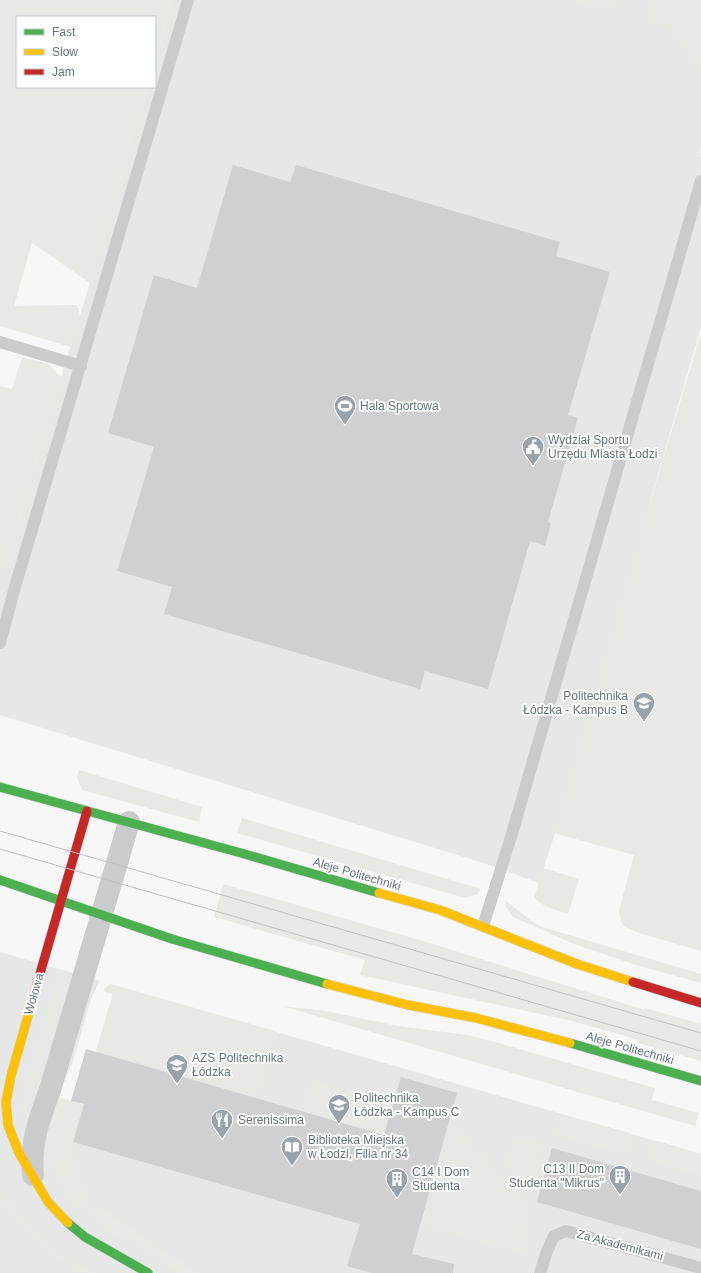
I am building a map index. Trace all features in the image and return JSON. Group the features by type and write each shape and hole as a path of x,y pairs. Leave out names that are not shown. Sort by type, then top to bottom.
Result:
{"main road":[{"name":"Aleje Politechniki","path":"0,787 440,910 577,964 701,1003"},
{"name":"Wołowa","path":"88,811 11,1076 6,1102 8,1125 19,1153 48,1202 55,1211 85,1237 148,1273"},
{"name":"Aleje Politechniki","path":"0,880 205,949 291,974 408,1005 476,1018 527,1031 701,1081"}],"street":[{"name":"Wołowa","path":"33,1175 32,1159 34,1139 129,822"}],"lane":[{"path":"0,643 15,587 188,0"},
{"path":"483,926 514,830 701,181"},
{"path":"0,342 81,366"},
{"name":"Za Akademikami","path":"540,1273 546,1251 554,1236 566,1231 701,1268"}],"shaded area":[{"path":"0,0 173,0 156,59 156,16 16,16 16,88 148,88 90,283 32,243 14,306 77,305 80,316 71,347 0,326"},
{"path":"173,0 701,0 701,327 639,540 701,333 701,951 660,862 555,833 539,883 487,864 0,715 0,572 8,562 48,420 148,88 156,88 156,59"},
{"path":"567,0 616,0 612,13"},
{"path":"652,0 701,0 701,71 666,28 648,22 654,1"},
{"name":"Politechnika Łódzka - Kampus B","path":"701,333 701,951 639,933 625,927 621,922 619,911 634,855 554,833"},
{"path":"22,357 48,364 62,378 48,420 8,562 0,572 0,386 12,389"},
{"path":"79,770 202,807 199,822 82,790 77,777"},
{"path":"242,818 481,889 478,894 465,898 237,833"},
{"path":"543,868 579,879 568,914 554,910 534,898"},
{"path":"223,884 423,941 645,1010 645,1008 701,1024 701,1061 638,1043 639,1040 572,1021 360,975 365,960 214,917"},
{"path":"505,900 530,920 542,927 701,974 701,983 636,965 574,944 513,917 506,907"},
{"path":"0,952 100,981 92,996 72,1064 57,1097 47,1135 53,1167 103,1229 184,1273 0,1273"},
{"path":"58,969 68,972 28,1113 23,1115 21,1112 24,1087"},
{"name":"Politechnika Łódzka - Kampus C","path":"110,984 701,1154 701,1273 195,1273 98,1208 86,1198 80,1186 70,1156 99,1053 96,1051 113,994 103,991"},
{"path":"110,984 275,1031 257,1096 96,1051 113,994 103,991"},
{"path":"282,1006 326,1011 398,1026 467,1035 495,1042 655,1088 652,1100 699,1113 695,1126"},
{"path":"312,1080 392,1103 383,1134 303,1109"},
{"path":"57,1097 84,1105 70,1156 80,1186 86,1197 98,1208 195,1273 183,1273 177,1271 108,1232 90,1220 72,1201 57,1177 49,1150 47,1136 49,1123"},
{"path":"571,1117 630,1133 633,1140 630,1156 551,1135 554,1125"},
{"path":"455,1127 460,1128 530,1208 522,1239 530,1242 527,1256 425,1227"},
{"path":"513,1138 544,1138 528,1188 506,1164"},
{"path":"658,1141 701,1154 701,1176 646,1161 650,1146"},
{"path":"0,1185 18,1214 40,1236 64,1255 94,1273 78,1272 41,1247 9,1214 0,1198"}],"building":[{"name":"Hala Sportowa","path":"233,165 290,182 296,165 560,242 556,256 610,272 568,415 578,418 548,522 551,523 545,546 530,541 488,689 425,671 420,689 164,614 172,587 117,571 154,447 108,433 154,275 197,288"},
{"path":"86,1049 384,1135 401,1077 457,1093 412,1254 454,1264 453,1273 372,1273 347,1266 360,1224 73,1142 84,1104 71,1101"},
{"name":"C13 II Dom Studenta \"Mikrus\"","path":"552,1148 701,1191 701,1249 537,1202"}],"tram line":[{"path":"0,831 701,1033"},
{"path":"0,849 701,1051"}],"traffic: fast":[{"path":"0,787 241,853 379,893"},
{"path":"0,880 172,939 327,984"},
{"path":"570,1043 701,1081"},
{"path":"68,1223 85,1237 148,1273"}],"traffic: slow":[{"path":"379,893 440,910 577,964 633,982"},
{"path":"37,984 11,1076 6,1102 8,1125 19,1153 48,1202 68,1223"},
{"path":"327,984 408,1005 476,1018 570,1043"}],"traffic: jam":[{"path":"37,984 87,811"},
{"path":"633,982 701,1003"}],"place":[{"name":"Hala Sportowa","path":"345,426"},
{"name":"Wydział Sportu Urzędu Miasta Łodzi","path":"533,466"},
{"name":"Politechnika Łódzka - Kampus B","path":"644,722"},
{"name":"AZS Politechnika Łódzka","path":"177,1084"},
{"name":"Politechnika Łódzka - Kampus C","path":"339,1124"},
{"name":"Serenissima","path":"222,1140"},
{"name":"Biblioteka Miejska w Łodzi, Filia nr 34","path":"292,1166"},
{"name":"C13 II Dom Studenta \"Mikrus\"","path":"620,1196"},
{"name":"C14 I Dom Studenta","path":"397,1198"}]}
